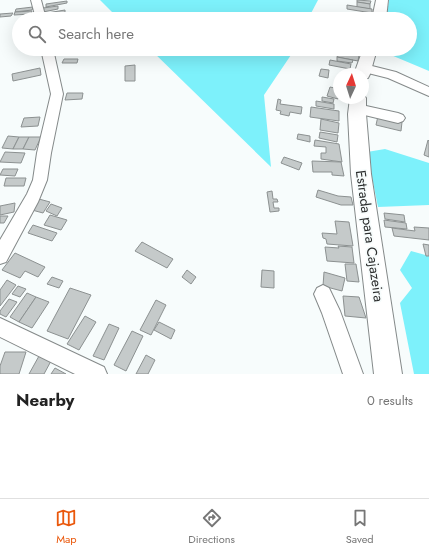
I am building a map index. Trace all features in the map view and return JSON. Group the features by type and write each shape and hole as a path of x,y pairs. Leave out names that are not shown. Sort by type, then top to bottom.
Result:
{"main road":[{"path":"380,12 382,0"},
{"path":"364,68 368,56"},
{"name":"Estrada para Cajazeira","path":"357,104 361,174 388,374"}],"street":[{"path":"36,0 39,12"},
{"path":"0,256 5,238 33,197 43,169 44,153 57,94 49,56"},
{"path":"369,72 392,76 429,92"},
{"path":"357,104 398,118"},
{"path":"323,294 331,311 353,374"},
{"path":"0,327 97,374"}],"shaded area":[{"path":"100,0 318,0 312,12 112,12"},
{"path":"389,0 429,0 429,71 393,56 417,56 417,12 387,12"},
{"path":"157,56 290,56 264,95 271,167"},
{"path":"385,149 429,163 429,205 378,207 367,152"},
{"path":"411,251 429,256 429,374 414,374 400,303 412,288 400,270"}],"building":[{"path":"357,0 371,1 370,4 357,2"},
{"path":"67,1 67,3 46,7 46,4"},
{"path":"357,2 370,4 370,9 357,7"},
{"path":"347,5 372,9 372,12 366,12 347,9"},
{"path":"58,6 58,9 43,12 43,8"},
{"path":"33,7 32,10 15,12 16,9"},
{"path":"65,10 65,12 53,12"},
{"path":"12,13 11,16 0,17 0,14"},
{"path":"337,56 359,56 358,61"},
{"path":"337,57 353,60 352,63 337,61"},
{"path":"64,59 78,59 77,63 62,63"},
{"path":"330,60 351,64 350,68 329,65"},
{"path":"135,65 135,81 125,81 125,66"},
{"path":"40,68 41,75 13,81 12,74"},
{"path":"321,69 329,70 328,78 319,76"},
{"path":"330,87 333,88 333,98 327,96"},
{"path":"67,93 83,93 82,99 65,100"},
{"path":"322,97 333,99 333,103 322,101"},
{"path":"278,99 281,100 280,104 302,107 301,114 290,112 289,116 280,114 281,111 276,110"},
{"path":"316,101 334,104 334,109 316,106"},
{"path":"311,107 339,111 339,121 310,117"},
{"path":"378,116 402,122 401,131 376,125"},
{"path":"40,117 38,126 21,127 24,118"},
{"path":"321,119 339,123 338,133 320,130"},
{"path":"320,132 338,135 337,142 319,138"},
{"path":"298,134 310,136 310,142 297,139"},
{"path":"8,136 19,137 13,149 2,148"},
{"path":"19,137 29,137 23,149 13,149"},
{"path":"29,137 41,137 35,150 23,149"},
{"path":"315,140 339,144 342,162 321,159 321,153 326,153 326,147 314,146"},
{"path":"428,140 429,141 429,157 424,155"},
{"path":"5,152 25,153 21,163 0,162"},
{"path":"284,157 302,163 299,170 281,163"},
{"path":"312,161 341,162 344,176 332,175 332,172 313,172"},
{"path":"3,169 18,169 15,176 0,175"},
{"path":"6,178 26,178 24,186 4,186"},
{"path":"318,190 338,196 351,197 353,205 341,205 316,197"},
{"path":"272,191 273,199 277,199 278,202 273,202 274,208 279,208 279,211 270,212 267,192"},
{"path":"39,199 50,202 43,213 32,210"},
{"path":"15,203 14,212 0,215 0,206"},
{"path":"51,204 62,208 57,216 46,211"},
{"path":"384,213 404,215 405,222 385,219"},
{"path":"50,215 67,220 61,230 44,225"},
{"path":"0,216 8,216 4,223 0,223"},
{"path":"384,220 406,223 407,229 385,227"},
{"path":"335,221 349,222 353,246 327,244 322,233 337,234"},
{"path":"33,225 57,233 52,241 28,233"},
{"path":"414,227 429,228 429,240 394,236 392,228 415,231"},
{"path":"142,242 173,259 167,268 135,251"},
{"path":"423,244 429,245 429,256 426,256"},
{"path":"338,246 352,247 354,263 327,261 325,247 339,248"},
{"path":"15,253 45,267 38,277 25,271 20,278 2,270"},
{"path":"345,264 356,264 359,282 347,281"},
{"path":"187,270 196,277 191,284 182,277"},
{"path":"262,270 274,271 274,288 261,287"},
{"path":"324,272 345,278 342,291 323,286"},
{"path":"52,277 63,281 59,288 47,284"},
{"path":"7,280 16,285 0,306 0,290"},
{"path":"18,286 26,289 20,297 12,294"},
{"path":"70,288 91,295 68,339 47,331"},
{"path":"27,293 36,297 19,322 10,317"},
{"path":"343,296 359,297 366,318 345,316"},
{"path":"36,297 49,302 32,328 19,322"},
{"path":"9,299 17,302 6,317 0,314 0,311"},
{"path":"156,300 166,305 151,335 140,330"},
{"path":"85,316 96,322 79,350 67,344"},
{"path":"159,322 175,330 171,339 154,330"},
{"path":"109,324 119,328 104,360 93,356"},
{"path":"132,331 143,336 126,371 114,365"},
{"path":"5,352 26,352 19,374 0,374 0,366"},
{"path":"146,355 155,360 148,374 136,374"},
{"path":"39,356 51,361 44,374 29,374"},
{"path":"55,368 66,374 51,374"}]}
